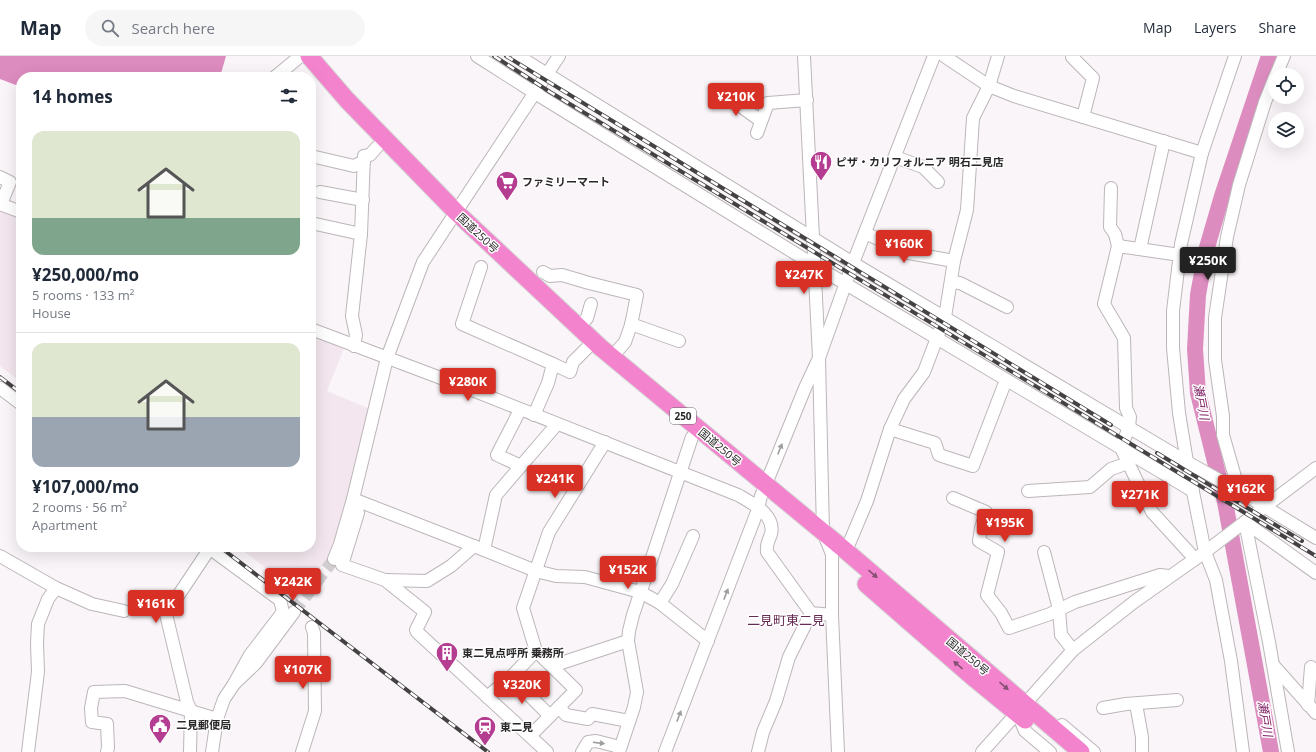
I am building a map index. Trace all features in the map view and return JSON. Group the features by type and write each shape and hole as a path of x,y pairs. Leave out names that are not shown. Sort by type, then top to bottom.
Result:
{"highway":[{"name":"国道250号","path":"301,57 314,72"},
{"name":"国道250号","path":"301,57 347,100 453,217 587,348 762,496 839,552 975,679 1021,709 1081,752"},
{"name":"国道250号","path":"316,75 377,147 453,217 579,327 762,496 824,532 839,552"},
{"name":"国道250号","path":"1021,709 1064,752"}],"street":[{"path":"477,56 814,265 1193,491"},
{"path":"518,56 853,263 1316,538"},
{"path":"334,559 353,499 387,358 423,262 559,56"},
{"path":"804,56 819,358 824,532"},
{"path":"665,752 762,496 805,388 819,358 853,263 934,56"},
{"path":"944,56 989,86 1014,96 1202,153"},
{"path":"838,752 832,615 839,552 867,501 890,429 904,399 924,372 945,317 954,261 967,210 974,118 989,86 998,56"},
{"path":"1073,56 1072,57 1093,78 1083,117"},
{"path":"1200,556 1193,491 1179,413 1173,348 1173,311 1180,255 1202,153 1235,56"},
{"path":"1279,68 1284,56"},
{"path":"282,72 301,57"},
{"path":"725,94 761,121"},
{"path":"1239,491 1223,435 1223,416 1215,360 1215,318 1227,238 1239,185 1268,95"},
{"path":"756,133 768,103 806,100"},
{"path":"1140,249 1164,141"},
{"path":"354,346 356,334 352,316 361,234 364,156 370,155 377,147"},
{"path":"316,157 354,166 364,162"},
{"path":"894,157 923,167 938,182"},
{"path":"0,177 10,182 0,204 16,210"},
{"path":"1111,188 1110,227 1116,234 1118,246 1104,304 1124,338 1126,408 1130,417 1129,428 1121,448 1152,512 1200,556 1216,580 1231,661 1243,752"},
{"path":"320,192 363,200"},
{"path":"316,224 361,234"},
{"path":"865,233 909,253 954,261"},
{"path":"1118,246 1180,255"},
{"path":"481,267 462,324 570,372 573,362 587,348"},
{"path":"543,272 550,276 562,275 637,295 631,324 625,342 612,357"},
{"path":"951,282 960,283 1007,307"},
{"path":"579,327 587,318 591,304"},
{"path":"631,324 679,341"},
{"path":"316,331 605,442 738,495 762,496"},
{"path":"534,415 548,383 552,364"},
{"path":"890,429 935,443 939,455 973,466 1006,380"},
{"path":"0,388 16,400"},
{"path":"1082,392 1112,408 1126,408"},
{"path":"520,410 497,455 521,466"},
{"path":"353,499 358,513 342,565 385,580 427,581 479,548 496,495 557,424"},
{"path":"582,752 588,742 596,741 619,750 630,721 637,692 628,641 629,631 640,592 692,437"},
{"path":"530,736 576,690 536,651 523,608 549,532 605,442"},
{"path":"1028,491 1090,486 1111,469 1128,463"},
{"path":"982,752 1073,650 1316,468"},
{"path":"762,496 769,519 771,533 766,544 767,552 811,613 832,615"},
{"path":"953,498 986,512 979,541 998,552 987,595 1001,613 1009,628 1050,614 1075,602 1160,575 1170,576"},
{"path":"353,499 536,571 556,576 585,577 640,592 660,603 708,641"},
{"path":"1245,522 1316,573"},
{"path":"1245,522 1273,665 1288,752"},
{"path":"660,603 672,584 693,536"},
{"path":"190,752 191,711 187,702 166,614 206,552"},
{"path":"212,752 217,719 224,699 250,655 283,612 280,600 214,552"},
{"path":"1044,552 1059,609 1061,635 1073,650"},
{"path":"0,556 56,588 92,604 124,611"},
{"path":"385,580 425,612 416,630 417,632 547,752"},
{"path":"28,752 38,672 38,624 48,599 56,588"},
{"path":"234,684 256,663 294,612"},
{"path":"758,752 763,732 776,701 789,657 811,613"},
{"path":"302,752 315,711 314,633 312,627"},
{"path":"552,666 628,641"},
{"path":"488,697 511,677 536,651"},
{"path":"1273,665 1312,709"},
{"path":"1311,667 1312,709"},
{"path":"511,677 555,711 566,715 588,719 592,714 630,721"},
{"path":"107,752 107,724 92,722 91,708 94,692 125,691 217,719"},
{"path":"1103,708 1177,700"},
{"path":"1136,704 1142,737 1142,752"},
{"path":"1021,709 1026,731 1050,752"},
{"path":"1021,709 1045,710 1094,752"}],"shaded area":[{"path":"0,56 226,56 221,72 16,72 16,85 0,79"},
{"path":"0,208 16,215 16,378 0,366"},
{"path":"316,337 344,348 327,391 370,409 355,461 335,547 301,594 245,552 316,552"}],"waterway":[{"name":"瀬戸川","path":"1269,56 1222,196 1206,251 1198,295 1195,349 1198,393 1225,502 1271,752"}],"tunnel":[{"path":"294,612 334,559"}],"railway":[{"path":"494,56 550,92 1316,556"},
{"path":"506,56 1111,425"},
{"path":"0,377 16,389"},
{"path":"1157,453 1302,541"},
{"path":"227,552 488,752"}],"place":[{"name":"ピザ・カリフォルニア 明石二見店","path":"821,182"},
{"name":"ファミリーマート","path":"507,202"},
{"name":"東二見点呼所 乗務所","path":"447,672"},
{"name":"二見郵便局","path":"160,744"},
{"name":"東二見","path":"485,746"}],"district":[{"name":"二見町東二見","path":"786,620"}]}
